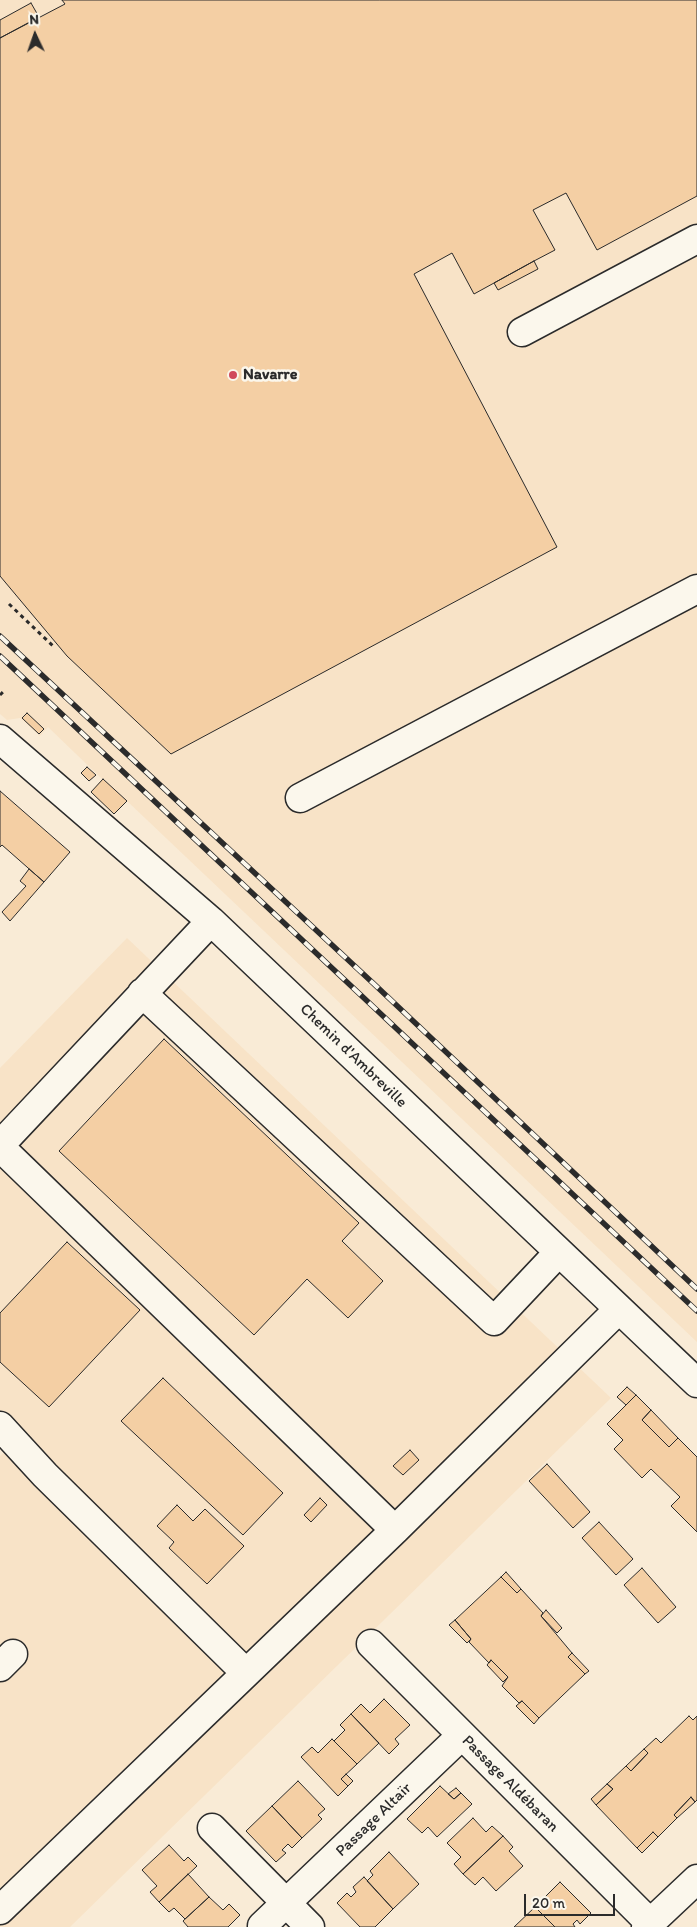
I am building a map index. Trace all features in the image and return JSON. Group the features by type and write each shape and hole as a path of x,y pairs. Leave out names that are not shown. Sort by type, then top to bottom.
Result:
{"street":[{"path":"522,332 697,240"},
{"path":"300,798 697,589"},
{"name":"Chemin d'Ambreville","path":"2,743 211,921 697,1382"},
{"path":"211,921 0,1146 395,1530"},
{"path":"142,993 494,1322 559,1252"},
{"path":"0,1910 395,1530 619,1309"},
{"path":"0,1426 58,1488 246,1673"},
{"name":"Passage Aldébaran","path":"371,1644 648,1925"},
{"name":"Passage Altaïr","path":"263,1927 461,1736"},
{"path":"212,1828 310,1927"},
{"path":"648,1925 697,1879"}],"path":[{"path":"9,604 53,646"},
{"path":"0,695 4,691"}],"shaded area":[{"path":"0,0 697,0 697,1342 127,801 114,814 91,792 102,779 48,727 40,736 20,718 7,720 0,714"},
{"path":"127,938 611,1398 70,1927 0,1927 0,1456 5,1452 0,1447 0,1068"}],"building":[{"name":"Navarre","path":"62,0 697,0 697,196 597,250 566,193 533,210 555,250 474,294 452,253 414,274 557,547 171,754 67,656 0,576 0,38 65,4"},
{"path":"31,3 39,17 0,38 0,20"},
{"path":"534,261 538,269 498,290 494,283"},
{"path":"27,713 44,729 39,734 22,718"},
{"path":"87,767 96,775 89,781 81,773"},
{"path":"103,779 127,801 114,814 91,792"},
{"path":"0,791 70,852 44,882 2,845 0,847"},
{"path":"29,869 44,882 10,921 2,912 26,886 20,881"},
{"path":"164,1039 359,1223 342,1241 383,1281 348,1318 307,1279 254,1335 59,1151"},
{"path":"67,1242 140,1310 49,1407 0,1362 0,1313"},
{"path":"163,1378 283,1493 243,1535 121,1421"},
{"path":"627,1387 636,1395 626,1405 617,1397"},
{"path":"636,1395 651,1410 642,1420 669,1447 678,1438 697,1457 697,1532 671,1506 680,1497 651,1469 642,1478 614,1449 623,1440 607,1424"},
{"path":"651,1410 678,1438 669,1447 642,1420"},
{"path":"410,1450 419,1460 403,1475 393,1466"},
{"path":"547,1464 590,1512 573,1528 529,1481"},
{"path":"320,1498 327,1505 311,1522 304,1515"},
{"path":"177,1505 193,1521 205,1509 244,1546 207,1584 169,1548 174,1542 157,1526"},
{"path":"599,1522 633,1559 616,1575 582,1538"},
{"path":"642,1568 676,1607 658,1623 624,1585"},
{"path":"506,1572 521,1589 517,1593 501,1577"},
{"path":"501,1577 517,1593 521,1589 543,1613 541,1616 572,1653 568,1657 585,1674 539,1718 522,1701 519,1703 502,1686 508,1677 491,1660 489,1663 469,1642 471,1639 455,1620"},
{"path":"546,1610 562,1628 557,1633 541,1616"},
{"path":"455,1620 471,1639 467,1643 449,1625"},
{"path":"572,1653 589,1671 585,1674 568,1657"},
{"path":"491,1660 508,1677 503,1682 487,1665"},
{"path":"384,1699 410,1725 395,1739 399,1744 389,1754 351,1714 361,1704 370,1713"},
{"path":"522,1701 539,1718 534,1724 516,1706"},
{"path":"351,1714 379,1743 357,1764 334,1741 345,1730 340,1725"},
{"path":"689,1716 693,1720 697,1716 697,1800 695,1802 691,1797 674,1815 677,1818 658,1837 653,1832 637,1848 596,1805 613,1789 607,1784 626,1766 631,1771 648,1753 644,1749 656,1738 661,1743"},
{"path":"332,1739 357,1764 341,1779 348,1786 338,1796 301,1757 312,1747 318,1753"},
{"path":"644,1749 648,1753 631,1771 626,1766"},
{"path":"346,1774 353,1781 348,1786 341,1779"},
{"path":"298,1781 325,1809 318,1815 322,1819 302,1838 272,1806"},
{"path":"607,1784 613,1789 596,1805 591,1799"},
{"path":"440,1786 454,1799 461,1793 472,1804 437,1837 428,1827 422,1833 407,1819"},
{"path":"456,1788 461,1793 454,1799 448,1794"},
{"path":"691,1797 695,1802 677,1818 674,1815"},
{"path":"272,1806 302,1838 292,1848 288,1844 282,1850 286,1853 276,1862 246,1831"},
{"path":"473,1818 486,1832 492,1826 503,1836 463,1874 454,1864 461,1857 447,1843"},
{"path":"653,1832 658,1837 642,1853 637,1848"},
{"path":"503,1836 513,1847 509,1851 523,1866 496,1891 483,1877 475,1885 463,1874"},
{"path":"169,1845 184,1861 188,1857 197,1866 159,1902 150,1892 157,1886 142,1870"},
{"path":"389,1852 419,1884 393,1909 367,1881 373,1875 370,1871"},
{"path":"188,1874 209,1897 185,1919 174,1908 169,1912 159,1902"},
{"path":"364,1877 393,1909 375,1927 360,1927 337,1903 347,1893 351,1897 356,1892 353,1887"},
{"path":"560,1882 591,1913 580,1924 577,1920 573,1924 575,1927 555,1927 535,1907"},
{"path":"209,1897 223,1910 229,1904 240,1915 228,1927 188,1927 183,1921"},
{"path":"535,1907 555,1927 514,1927"}],"railway":[{"path":"0,636 374,984 697,1289"},
{"path":"0,656 697,1311"}],"place":[{"name":"Navarre","path":"233,375"}]}
